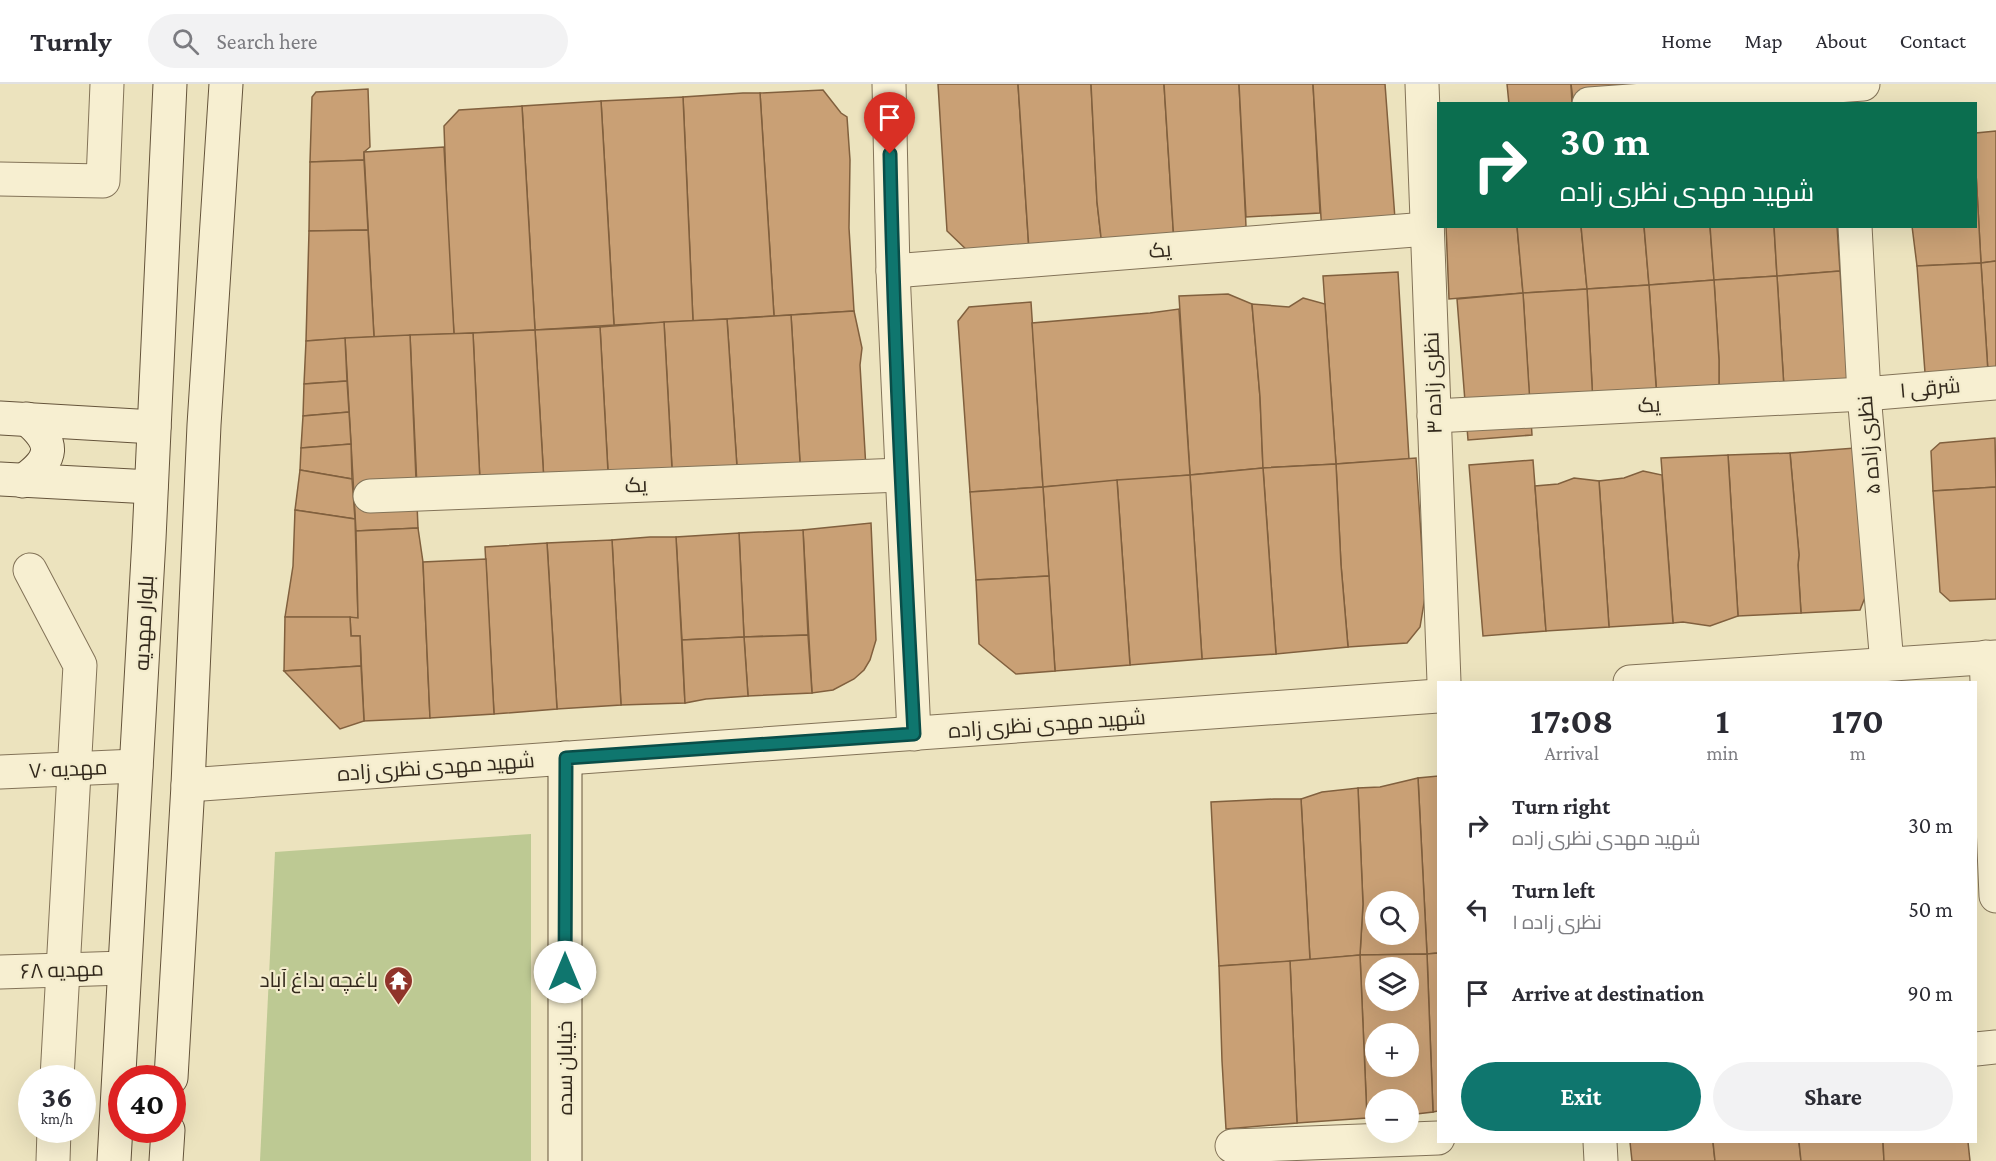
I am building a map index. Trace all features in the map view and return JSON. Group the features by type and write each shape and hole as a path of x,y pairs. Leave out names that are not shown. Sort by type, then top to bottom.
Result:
{"street":[{"path":"0,178 103,181 107,84"},
{"name":"بلوار مهدیه","path":"114,1161 152,487 170,84"},
{"path":"172,1065 188,785 204,425 226,84"},
{"path":"889,84 893,271 914,734"},
{"path":"1624,102 1851,89"},
{"name":"نظری زاده ۳","path":"1428,104 1427,229 1444,681"},
{"name":"نظری زاده ۵","path":"1855,228 1864,394 1887,664"},
{"name":"یک","path":"893,271 1427,229"},
{"name":"۱ شرقی","path":"1864,394 1996,383"},
{"name":"یک","path":"1434,416 1864,394"},
{"path":"13,418 154,427"},
{"path":"12,480 36,471 46,458 48,442 37,428 13,418"},
{"name":"یک","path":"370,496 901,474"},
{"path":"12,480 152,487"},
{"path":"30,570 80,665 58,1065"},
{"path":"1643,681 1991,657 1996,896"},
{"name":"شهید مهدی نظری زاده","path":"188,785 1437,696"},
{"name":"خیابان سده","path":"565,1161 566,758"},
{"name":"مهدیه ۷۰","path":"0,772 136,766"},
{"name":"مهدیه ۶۸","path":"0,972 124,968"},
{"path":"1977,1049 1996,1047"},
{"path":"1232,1146 1437,1138"},
{"path":"53,1161 54,1143"},
{"path":"166,1161 167,1143"},
{"path":"1600,1143 1601,1161"}],"green space":[{"name":"باغچه بداغ آباد","path":"531,834 531,1161 260,1161 275,852"}],"building":[{"path":"938,84 1018,84 1029,250 970,253 947,231"},
{"path":"1018,84 1091,84 1097,202 1102,246 1029,250"},
{"path":"1091,84 1164,84 1174,242 1102,246 1097,202"},
{"path":"1164,84 1239,84 1246,226 1224,240 1174,242"},
{"path":"1239,84 1313,84 1320,213 1246,217"},
{"path":"1313,84 1385,84 1397,246 1323,251"},
{"path":"1507,84 1571,84 1572,102 1509,102"},
{"path":"1571,84 1635,84 1636,94 1573,99"},
{"path":"368,89 370,147 364,152 364,160 310,162 312,97 316,92"},
{"path":"823,90 841,113 847,117 850,160 849,228 854,311 774,316 760,93"},
{"path":"760,93 774,316 693,321 683,97"},
{"path":"683,97 693,321 614,325 601,101"},
{"path":"601,101 614,325 535,330 522,106"},
{"path":"522,106 535,330 454,334 444,126 459,110"},
{"path":"1996,131 1996,261 1981,263 1977,191 1977,133"},
{"path":"444,147 454,334 374,337 364,152"},
{"path":"364,160 368,230 309,231 310,162"},
{"path":"1977,191 1981,263 1917,266 1912,228 1977,228"},
{"path":"1446,228 1517,228 1523,293 1449,299"},
{"path":"1517,228 1581,228 1587,289 1523,293"},
{"path":"1581,228 1644,228 1649,285 1587,289"},
{"path":"1644,228 1710,228 1714,280 1649,285"},
{"path":"1710,228 1774,228 1777,276 1714,280"},
{"path":"1774,228 1837,228 1840,271 1777,276"},
{"path":"368,230 374,337 306,341 309,231"},
{"path":"1996,261 1996,387 1989,388 1981,263"},
{"path":"1981,263 1989,388 1926,386 1917,266"},
{"path":"1840,271 1848,388 1785,404 1777,276"},
{"path":"1398,272 1409,459 1336,464 1323,276"},
{"path":"1777,276 1785,404 1719,408 1719,360 1714,280"},
{"path":"1714,280 1719,360 1719,408 1658,412 1649,285"},
{"path":"1649,285 1657,400 1593,404 1587,289"},
{"path":"1587,289 1593,404 1530,408 1523,293"},
{"path":"1523,293 1532,435 1468,440 1457,299"},
{"path":"1228,294 1252,304 1263,468 1190,475 1179,296"},
{"path":"1303,298 1325,304 1336,464 1263,468 1252,304 1289,307"},
{"path":"1031,302 1043,487 970,492 958,321 969,307"},
{"path":"1179,309 1190,475 1043,487 1032,323"},
{"path":"854,311 862,348 860,365 866,469 801,479 791,315"},
{"path":"791,315 801,479 738,482 727,319"},
{"path":"727,319 738,482 673,487 664,322"},
{"path":"664,322 673,487 609,490 600,327"},
{"path":"600,327 609,490 544,482 535,330"},
{"path":"535,330 544,482 480,482 473,333"},
{"path":"473,333 480,482 417,487 410,335"},
{"path":"410,335 418,528 356,531 345,338"},
{"path":"345,338 347,381 304,384 306,341"},
{"path":"347,381 349,412 303,416 304,384"},
{"path":"349,412 351,444 301,448 303,416"},
{"path":"1995,438 1996,487 1933,491 1931,451 1940,443"},
{"path":"351,444 352,479 300,470 301,448"},
{"path":"1855,448 1866,595 1860,610 1801,613 1799,555 1790,453"},
{"path":"1790,453 1799,555 1801,613 1738,616 1728,455"},
{"path":"1728,455 1738,616 1710,626 1683,622 1673,623 1661,458"},
{"path":"1416,458 1425,597 1420,627 1407,643 1348,647 1336,464"},
{"path":"1533,460 1546,631 1483,636 1469,465"},
{"path":"1336,464 1348,647 1276,654 1263,468"},
{"path":"1263,468 1276,654 1202,659 1190,475"},
{"path":"300,470 352,479 355,519 295,510"},
{"path":"1643,471 1662,475 1673,623 1609,627 1599,481 1624,478"},
{"path":"1190,475 1202,659 1130,665 1117,480"},
{"path":"1574,478 1599,481 1609,627 1546,631 1535,486 1558,484"},
{"path":"1117,480 1130,665 1055,671 1043,487"},
{"path":"1043,487 1049,576 976,580 970,492"},
{"path":"1996,487 1996,599 1950,601 1940,592 1933,491"},
{"path":"295,510 355,519 358,618 285,617 293,566"},
{"path":"871,523 876,640 870,660 864,670 854,679 833,690 812,693 803,530"},
{"path":"418,528 423,562 430,718 364,721 360,636 351,636 350,617 358,618 356,531"},
{"path":"803,530 808,635 744,637 739,533"},
{"path":"739,533 744,637 682,640 676,537"},
{"path":"676,537 685,703 621,705 612,540"},
{"path":"612,540 621,705 557,709 547,543"},
{"path":"547,543 557,709 494,714 485,547"},
{"path":"486,559 494,714 430,718 423,562"},
{"path":"1049,576 1055,671 1016,674 979,644 976,580"},
{"path":"285,617 350,617 351,636 360,636 361,666 284,671"},
{"path":"808,635 812,693 748,696 744,637"},
{"path":"744,637 748,696 685,703 682,640"},
{"path":"361,666 364,721 340,729 284,671"},
{"path":"1437,776 1437,953 1427,954 1418,778"},
{"path":"1418,778 1427,954 1360,955 1363,904 1358,788 1380,787"},
{"path":"1358,788 1363,904 1360,955 1310,960 1301,799 1322,792"},
{"path":"1301,799 1310,960 1219,966 1211,802"},
{"path":"1437,953 1437,1111 1433,1112 1427,954"},
{"path":"1427,954 1433,1112 1419,1114 1419,1089 1366,1089 1365,1077 1419,1077 1419,1023 1365,1023 1365,1071 1360,955"},
{"path":"1360,955 1365,1118 1297,1123 1290,961"},
{"path":"1290,961 1297,1123 1226,1129 1219,966"},
{"path":"1630,1143 1713,1143 1715,1161 1632,1161"},
{"path":"1713,1143 1799,1143 1801,1161 1715,1161"},
{"path":"1799,1143 1883,1143 1884,1161 1801,1161"},
{"path":"1883,1143 1968,1143 1970,1161 1884,1161"}],"place":[{"name":"باغچه بداغ آباد","path":"399,1006"}],"route":[{"path":"565,972 566,758 914,734 901,474 890,154"}]}
